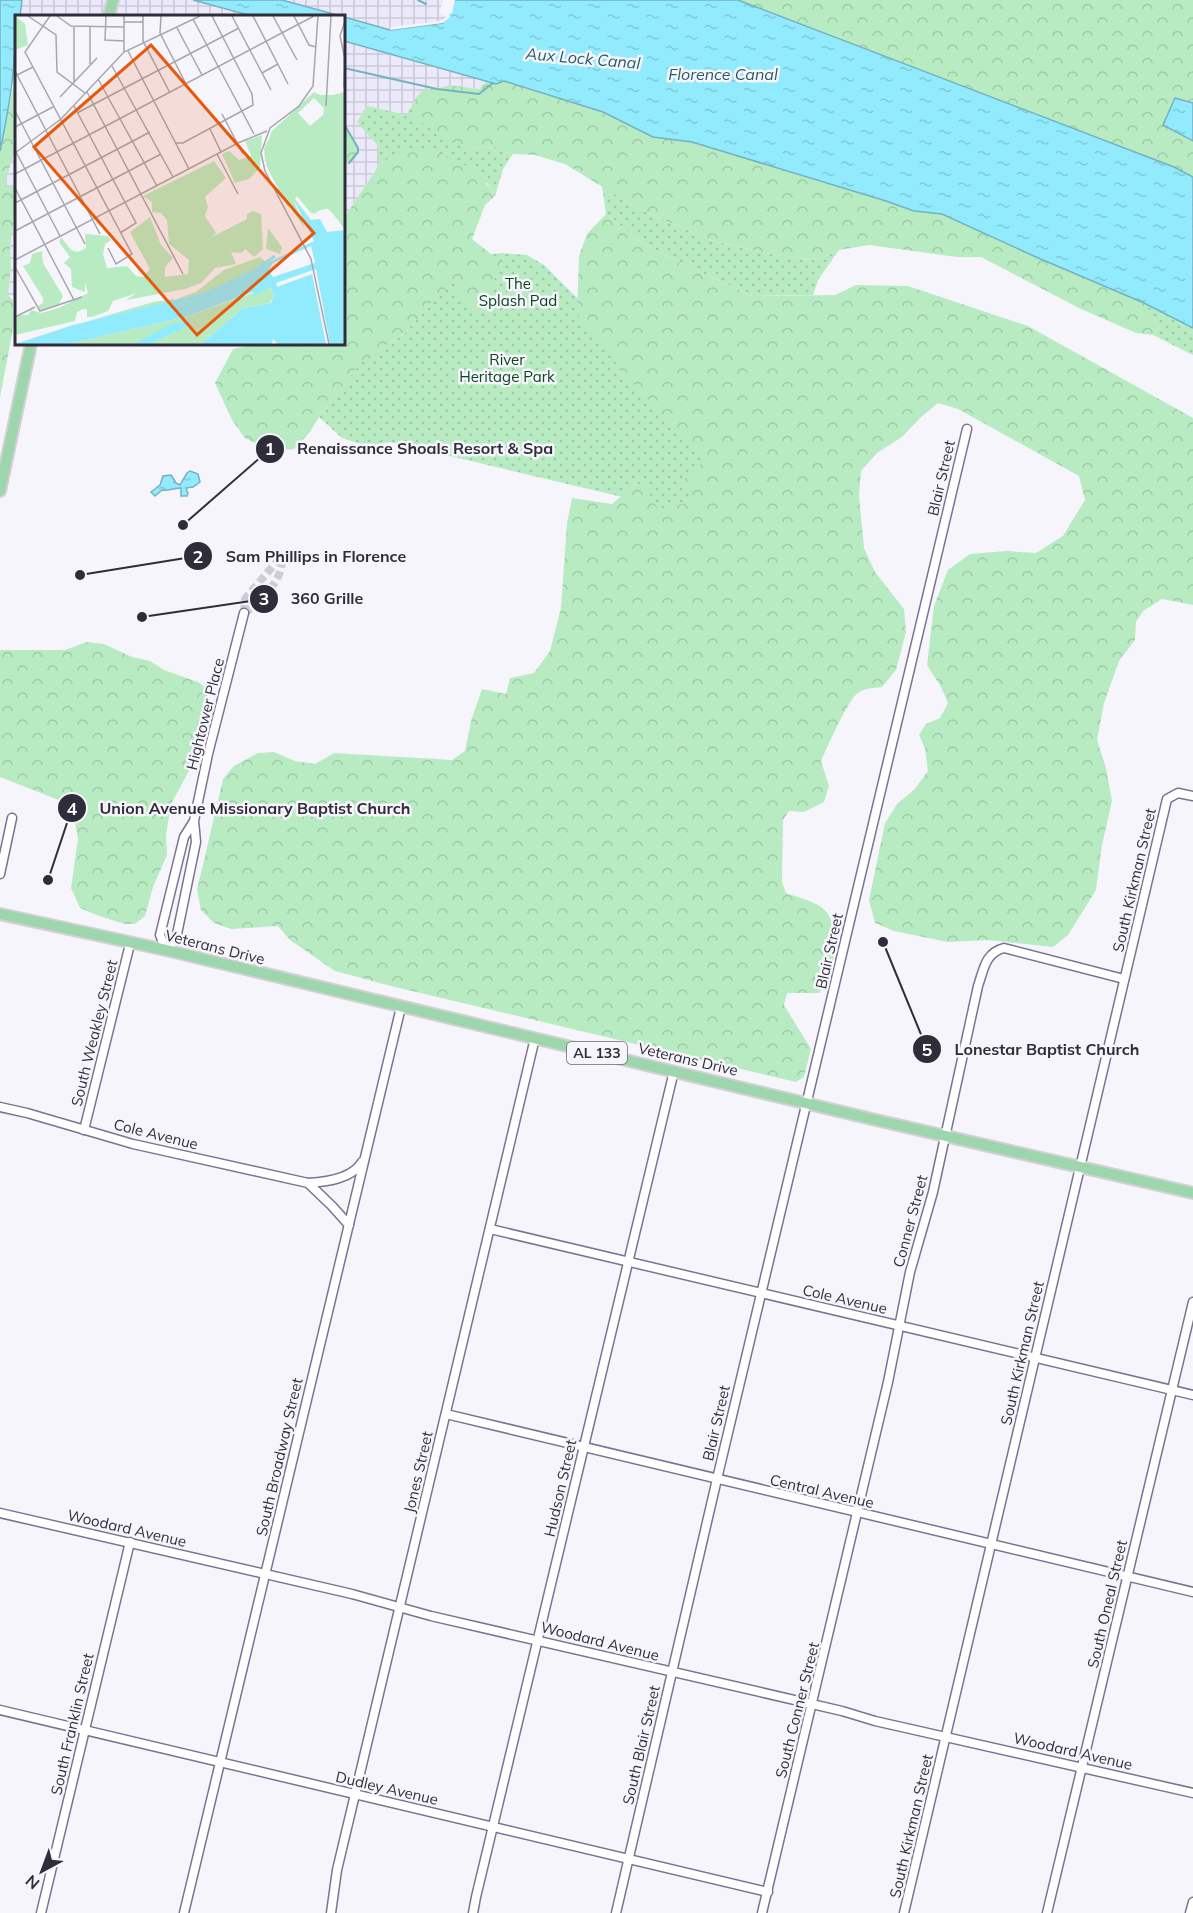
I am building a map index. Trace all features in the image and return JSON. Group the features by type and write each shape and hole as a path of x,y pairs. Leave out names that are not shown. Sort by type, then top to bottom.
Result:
{"main road":[{"path":"109,15 113,0"},
{"path":"0,491 31,345"},
{"name":"Veterans Drive","path":"0,914 166,950 1193,1193"}],"street":[{"name":"Blair Street","path":"717,1479 967,429"},
{"name":"Hightower Place","path":"194,821 184,837 160,935 166,950 176,939 196,842 194,821 208,754 244,613"},
{"name":"South Kirkman Street","path":"904,1913 1167,799 1179,793 1193,796"},
{"path":"0,874 12,818"},
{"name":"South Weakley Street","path":"84,1130 130,944"},
{"name":"Conner Street","path":"857,1512 901,1326 910,1272 933,1192 978,986 988,958 994,950 1004,948 1124,979"},
{"name":"South Broadway Street","path":"184,1913 401,1007"},
{"name":"Jones Street","path":"331,1913 337,1870 536,1038"},
{"name":"Hudson Street","path":"473,1913 674,1071"},
{"name":"Cole Avenue","path":"0,1107 133,1144 308,1183 343,1177 360,1166 366,1153"},
{"path":"308,1183 349,1225"},
{"name":"Cole Avenue","path":"490,1229 1193,1395"},
{"name":"South Oneal Street","path":"1047,1913 1193,1302"},
{"name":"Central Avenue","path":"446,1414 1193,1592"},
{"name":"South Blair Street","path":"616,1913 717,1479"},
{"name":"South Conner Street","path":"762,1913 857,1512"},
{"name":"Woodard Avenue","path":"0,1513 1193,1793"},
{"name":"South Franklin Street","path":"41,1913 130,1542"},
{"name":"Dudley Avenue","path":"0,1710 768,1892"},
{"path":"1190,1913 1193,1902"}],"shaded area":[{"path":"18,0 193,0 248,15 16,15"},
{"path":"282,0 446,0 448,14 443,23 390,30 345,18 345,15 336,15"},
{"path":"15,18 15,296 0,295 0,151 13,88 8,60"},
{"path":"345,41 488,82 480,89 449,85 437,89 424,89 418,95 379,165 345,216"}],"green space":[{"path":"738,0 1193,0 1193,103 1175,98 1163,125 1193,141 1193,177 1174,167"},
{"path":"504,81 603,112 653,137 692,142 914,211 942,214 1144,303 1159,327 1153,335 1136,333 1081,309 981,257 957,257 869,245 839,250 817,260 771,254 710,240 637,208 565,164 535,155 513,154 496,147 470,148 439,136 415,117 411,107 424,89 437,89 449,85 480,89 488,82 496,84"},
{"path":"15,85 15,149 4,187 15,184 15,215 10,246 11,267 8,295 13,300 13,329 0,397 0,151"},
{"path":"367,106 406,115 411,107 415,117 470,148 497,147 513,154 503,169 495,196 487,183 390,158 379,165 378,146 357,122"},
{"path":"345,126 358,148 357,154 345,165"},
{"path":"414,148 450,157 471,169 495,196 485,205 472,239 501,262 485,305 476,315 455,296 456,280 436,298 405,333 363,360 310,432 294,449 270,451 245,438 232,420 215,383 233,349 251,345 345,345 345,216 379,165"},
{"path":"602,186 637,208 710,240 771,254 817,260 839,250 818,280 813,295 753,296 682,264 641,242 606,214"},
{"path":"606,214 641,242 682,264 753,296 835,295 856,285 908,286 1028,326 1193,418 1193,605 1162,599 1143,611 1136,622 1135,640 1119,661 1104,703 1097,740 1106,768 1112,801 1102,845 1096,890 1068,935 1053,947 987,940 948,942 894,931 875,923 869,900 885,823 898,803 914,790 928,771 925,748 919,735 926,724 940,718 948,703 927,665 934,606 948,570 970,554 1006,551 1036,553 1063,536 1085,500 1079,476 958,409 938,403 902,437 877,453 861,471 859,495 864,548 875,572 904,609 906,632 896,670 882,687 864,690 854,697 833,736 821,761 829,786 824,802 804,812 789,811 783,820 782,882 786,893 821,907 833,925 835,936 833,962 825,985 819,993 787,993 784,1005 811,1049 804,1077 796,1082 335,971 290,940 278,926 231,929 214,923 201,910 197,890 223,779 234,766 258,753 274,752 295,761 315,764 334,753 452,760 465,751 471,721 482,689 506,694 510,678 534,673 550,651 561,608 567,523 572,498 612,504 633,485 643,483 658,509 692,502 683,481 706,459 630,381 577,313 579,256 587,234"},
{"name":"River Heritage Park","path":"502,253 527,255 544,265 589,310 718,455 705,559 648,503 390,442 367,446 342,438 319,417 363,360 405,333 436,298 455,258"},
{"path":"1144,303 1193,328 1193,355 1153,335 1159,327"},
{"path":"87,642 104,644 132,657 150,661 164,670 198,682 206,688 208,700 190,769 171,804 166,835 167,855 153,887 145,916 135,924 125,924 80,908 71,888 78,839 74,817 64,802 0,777 0,650 65,650"}],"water":[{"path":"0,0 22,0 20,15 15,15 12,84 0,151"},
{"path":"193,0 282,0 337,15 248,15"},
{"name":"Florence Canal","path":"446,0 738,0 1174,167 1193,177 1193,328 1144,303 942,214 914,211 692,142 653,137 603,112 504,81 496,84 345,41 345,17 390,30 443,23 448,14"},
{"path":"1175,98 1193,103 1193,141 1163,125"},
{"path":"190,471 198,474 200,482 193,487 186,488 187,496 181,496 181,488 162,490 155,496 151,492 160,485 163,476 171,475 174,482 180,485"}],"pier":[{"path":"443,0 455,0 452,13 449,14 450,17 443,23 390,30 391,27 441,21 446,17 439,12"}],"waterway":[{"path":"418,0 426,4"},
{"path":"345,68 437,89 479,94 493,83"},
{"path":"345,126 358,148 358,152 349,163"}],"tunnel":[{"path":"244,613 270,590 280,572 284,553"},
{"path":"244,613 245,599 284,553"}],"place":[{"name":"Renaissance Shoals Resort & Spa","path":"183,525"},
{"name":"Sam Phillips in Florence","path":"80,575"},
{"name":"360 Grille","path":"142,617"},
{"name":"Union Avenue Missionary Baptist Church","path":"48,880"},
{"name":"Lonestar Baptist Church","path":"883,942"}],"water label":[{"name":"Aux Lock Canal","path":"583,58"}],"park label":[{"name":"The Splash Pad","path":"518,292"}]}
